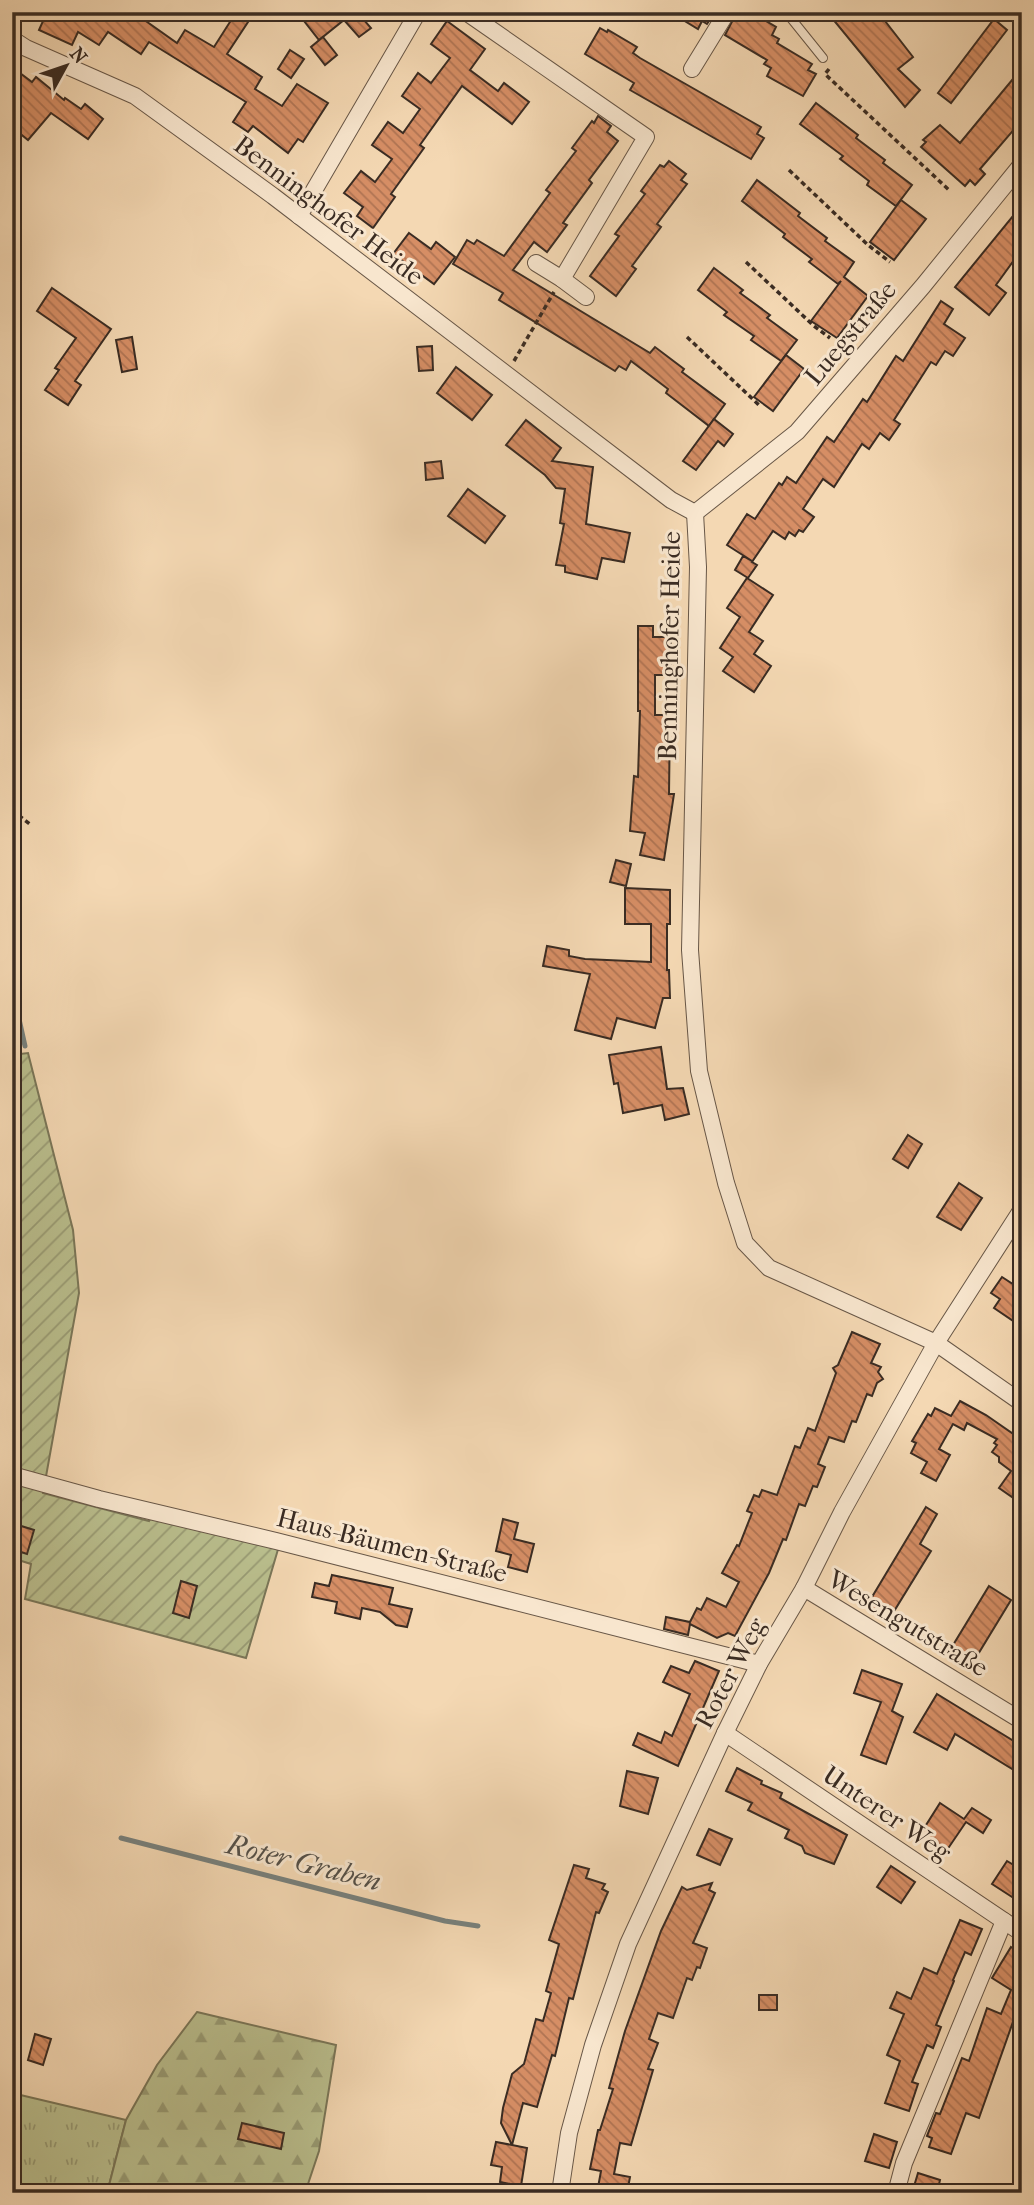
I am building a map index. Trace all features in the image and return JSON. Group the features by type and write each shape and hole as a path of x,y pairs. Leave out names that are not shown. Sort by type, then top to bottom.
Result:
{"street":[{"path":"299,216 418,12"},
{"path":"466,12 646,137 562,279"},
{"path":"692,69 727,12"},
{"name":"Benninghofer Heide","path":"12,39 26,48 135,96 299,216 671,500 695,513 698,567 690,950 699,1071 726,1183 745,1243 769,1268 936,1343 1022,1403"},
{"name":"Luegstraße","path":"695,513 797,432 923,286 1022,164"},
{"path":"536,263 586,297"},
{"name":"Roter Weg","path":"561,2193 569,2133 593,2045 628,1944 724,1733 759,1664 804,1588 842,1512 936,1343 1022,1209"},
{"name":"Haus-Bäumen-Straße","path":"12,1475 759,1664"},
{"name":"Wesengutstraße","path":"804,1588 1022,1721"},
{"name":"Unterer Weg","path":"724,1733 1022,1933"},
{"path":"896,2193 904,2163 1004,1921"}],"lane":[{"path":"786,12 823,58"}],"path":[{"path":"831,67 825,74 949,190"},
{"path":"789,170 890,262"},
{"path":"746,262 830,338"},
{"path":"505,375 562,279"},
{"path":"687,337 760,406"},
{"path":"12,810 31,825"}],"green space":[{"path":"28,1053 73,1230 79,1293 43,1493 149,1521 153,1514 279,1546 246,1658 25,1599 31,1564 12,1558 12,1055"},
{"path":"197,2012 336,2045 319,2151 305,2193 107,2193 126,2120 157,2065"},
{"path":"12,2093 126,2120 107,2193 12,2193"}],"building":[{"path":"47,12 133,12 177,43 185,30 214,47 235,14 248,22 227,54 262,77 255,89 282,106 297,84 328,103 303,142 298,139 288,153 253,126 248,132 233,122 246,102 149,42 141,54 108,32 99,45 78,32 72,45 39,30"},
{"path":"297,12 357,12 371,28 359,37 344,20 319,40"},
{"path":"670,12 715,12 707,24 702,21 698,29"},
{"path":"737,12 751,12 776,27 772,35 779,39 777,43 812,64 808,70 816,74 803,96 767,76 771,68 764,64 767,60 725,35"},
{"path":"827,12 878,12 913,57 898,69 920,90 905,107"},
{"path":"994,19 1007,30 951,103 938,93"},
{"path":"447,21 485,49 470,70 498,91 504,83 529,102 512,124 462,86 420,145 424,148 391,194 395,197 373,228 357,216 363,207 344,193 361,171 375,182 392,159 372,145 388,122 403,133 420,109 402,96 418,73 431,83 450,58 431,44"},
{"path":"600,28 637,47 633,53 640,58 761,127 757,134 764,138 751,159 630,90 634,83 585,54"},
{"path":"323,37 337,55 325,65 311,47"},
{"path":"290,50 304,59 291,78 278,69"},
{"path":"12,67 32,82 36,77 64,100 65,98 81,109 85,104 103,119 88,139 51,113 28,140 12,127"},
{"path":"1022,68 1022,120 980,169 985,174 975,185 970,180 965,186 921,147 926,142 923,140 940,125 960,143"},
{"path":"816,103 858,135 856,138 885,160 883,163 912,185 896,206 867,185 869,181 840,159 843,156 800,124"},
{"path":"598,116 611,126 607,132 618,141 589,180 592,183 563,223 567,225 547,252 534,242 513,270 650,353 655,347 684,369 682,372 725,404 709,426 666,393 668,389 631,361 626,370 619,366 615,371 499,300 503,293 453,264 467,240 474,244 477,240 504,256 550,193 546,190 576,151 572,148"},
{"path":"669,161 686,174 681,180 687,184 657,224 661,227 632,266 636,269 616,296 590,276 619,236 615,234 645,194 641,191 660,165 664,167"},
{"path":"757,180 800,213 798,216 827,238 825,241 854,262 844,277 868,296 837,338 811,321 841,281 838,284 809,262 812,259 783,237 785,234 742,201"},
{"path":"901,200 926,219 894,260 870,242"},
{"path":"1022,205 1022,249 996,285 1006,293 989,315 955,287"},
{"path":"409,233 431,249 436,242 455,257 434,284 393,254"},
{"path":"714,268 743,290 740,293 770,315 767,318 797,340 781,361 751,340 754,336 724,315 727,312 698,290"},
{"path":"52,288 111,329 75,381 81,385 68,405 45,390 59,370 55,368 76,338 37,311"},
{"path":"941,301 953,309 944,324 965,338 953,356 945,351 936,365 931,362 894,420 900,424 889,440 880,433 869,449 862,444 834,487 823,479 803,509 814,517 803,532 799,530 795,536 789,532 785,539 773,531 752,562 757,565 748,578 735,570 743,556 752,561 727,545 747,514 755,519 779,483 782,485 787,477 796,483 827,437 834,442 863,399 867,402 896,356 903,361"},
{"path":"132,337 137,369 122,372 116,340"},
{"path":"432,346 433,370 419,371 417,347"},
{"path":"786,355 804,369 773,411 754,397"},
{"path":"456,367 492,395 472,420 437,393"},
{"path":"714,419 733,434 724,446 718,441 696,470 683,461"},
{"path":"526,420 561,448 552,461 593,467 586,524 630,533 624,562 602,558 597,579 565,572 565,566 556,565 564,524 560,523 565,489 556,488 545,475 506,445"},
{"path":"441,461 443,478 426,480 425,463"},
{"path":"468,489 505,516 485,543 448,516"},
{"path":"747,578 773,595 749,632 763,641 754,654 771,666 754,692 723,671 733,657 720,648 740,617 727,608"},
{"path":"638,626 653,626 653,637 671,637 671,675 655,675 655,715 670,715 669,794 674,794 664,860 640,855 645,833 630,831 634,776 638,777"},
{"path":"616,860 631,864 626,886 610,882"},
{"path":"625,888 670,890 667,970 670,998 663,998 655,1028 617,1018 611,1039 575,1030 590,974 543,966 547,946 569,950 569,956 585,959 651,962 651,924 625,924"},
{"path":"661,1047 667,1089 683,1088 689,1114 665,1120 662,1105 623,1113 618,1083 614,1084 609,1055"},
{"path":"908,1135 922,1144 908,1168 893,1159"},
{"path":"959,1183 982,1198 961,1230 937,1217"},
{"path":"1002,1277 1022,1290 1022,1327 994,1308 1000,1299 991,1293"},
{"path":"852,1332 880,1344 871,1363 881,1367 878,1372 883,1379 877,1383 872,1396 867,1394 856,1422 852,1421 844,1442 829,1437 818,1464 825,1467 817,1487 813,1486 805,1506 799,1504 786,1540 783,1539 769,1573 735,1636 728,1633 717,1638 690,1624 688,1635 664,1629 666,1617 690,1622 697,1608 701,1610 707,1598 726,1607 739,1582 722,1573 737,1545 739,1546 752,1513 747,1511 754,1495 759,1497 762,1490 777,1495 795,1446 800,1448 808,1428 815,1431 836,1373 833,1368 838,1365"},
{"path":"960,1401 1022,1440 1022,1482 1012,1497 999,1488 1011,1471 999,1462 999,1457 992,1452 997,1445 994,1443 997,1439 967,1423 964,1430 953,1424 939,1449 950,1455 936,1481 921,1473 927,1462 911,1453 916,1443 912,1441 928,1414 931,1416 935,1408 951,1416"},
{"path":"926,1507 937,1514 920,1544 931,1551 888,1621 866,1607"},
{"path":"503,1519 518,1523 514,1539 534,1544 527,1572 508,1567 511,1555 496,1551"},
{"path":"18,1525 34,1530 27,1554 12,1549"},
{"path":"332,1575 393,1588 389,1604 412,1609 407,1627 396,1625 380,1612 362,1608 360,1619 335,1613 337,1602 312,1597 315,1583 329,1586"},
{"path":"181,1581 197,1586 189,1618 173,1613"},
{"path":"989,1586 1011,1600 969,1669 947,1655"},
{"path":"695,1661 719,1671 678,1766 633,1745 638,1733 661,1743 665,1732 672,1736 690,1694 663,1682 671,1666 689,1673"},
{"path":"862,1670 902,1684 892,1711 903,1717 886,1764 861,1755 881,1702 854,1693"},
{"path":"937,1694 1022,1746 1022,1775 955,1734 947,1750 914,1732"},
{"path":"737,1768 762,1781 761,1784 782,1793 780,1798 847,1835 834,1864 805,1853 802,1846 785,1838 789,1830 748,1810 752,1803 726,1791"},
{"path":"627,1771 658,1778 648,1814 620,1806"},
{"path":"940,1803 964,1819 972,1808 991,1820 983,1833 966,1822 947,1850 921,1833"},
{"path":"709,1829 732,1839 720,1865 697,1855"},
{"path":"1007,1861 1022,1870 1022,1883 1012,1897 992,1884"},
{"path":"574,1865 589,1869 586,1878 605,1884 602,1889 608,1892 599,1913 596,1912 573,1999 569,1998 555,2056 552,2055 537,2107 523,2103 512,2145 501,2123 503,2108 512,2074 524,2064 536,2019 543,2021 551,1993 546,1991 559,1944 549,1940"},
{"path":"891,1866 915,1882 901,1903 877,1887"},
{"path":"712,1883 709,1890 715,1893 693,1943 707,1948 700,1968 697,1967 692,1980 687,1978 673,2018 658,2013 649,2039 658,2043 648,2069 653,2070 631,2145 620,2143 614,2174 630,2177 627,2193 597,2193 601,2171 590,2169 598,2130 613,2089 609,2088 625,2031 661,1931 682,1887 687,1890"},
{"path":"960,1920 982,1929 971,1955 965,1952 936,2025 941,2027 933,2048 927,2045 912,2082 918,2084 909,2111 885,2103 900,2061 887,2055 904,2014 890,2008 897,1992 911,1999 924,1968 937,1974"},
{"path":"1011,1947 1022,1954 1022,2021 1014,2019 979,2118 966,2113 951,2154 929,2147 932,2138 927,2136 936,2113 940,2114 962,2058 969,2061 987,2008 1001,2014 1011,1990 992,1978"},
{"path":"759,1995 777,1995 777,2010 759,2010"},
{"path":"35,2034 51,2039 43,2065 28,2060"},
{"path":"242,2123 284,2133 281,2149 238,2139"},
{"path":"874,2134 897,2142 889,2168 865,2161"},
{"path":"496,2142 527,2148 521,2186 500,2182 502,2167 491,2165"},
{"path":"918,2173 940,2180 937,2193 912,2193"}],"waterway":[{"path":"13,992 25,1046"},
{"name":"Roter Graben","path":"121,1838 445,1921 478,1926"}]}
